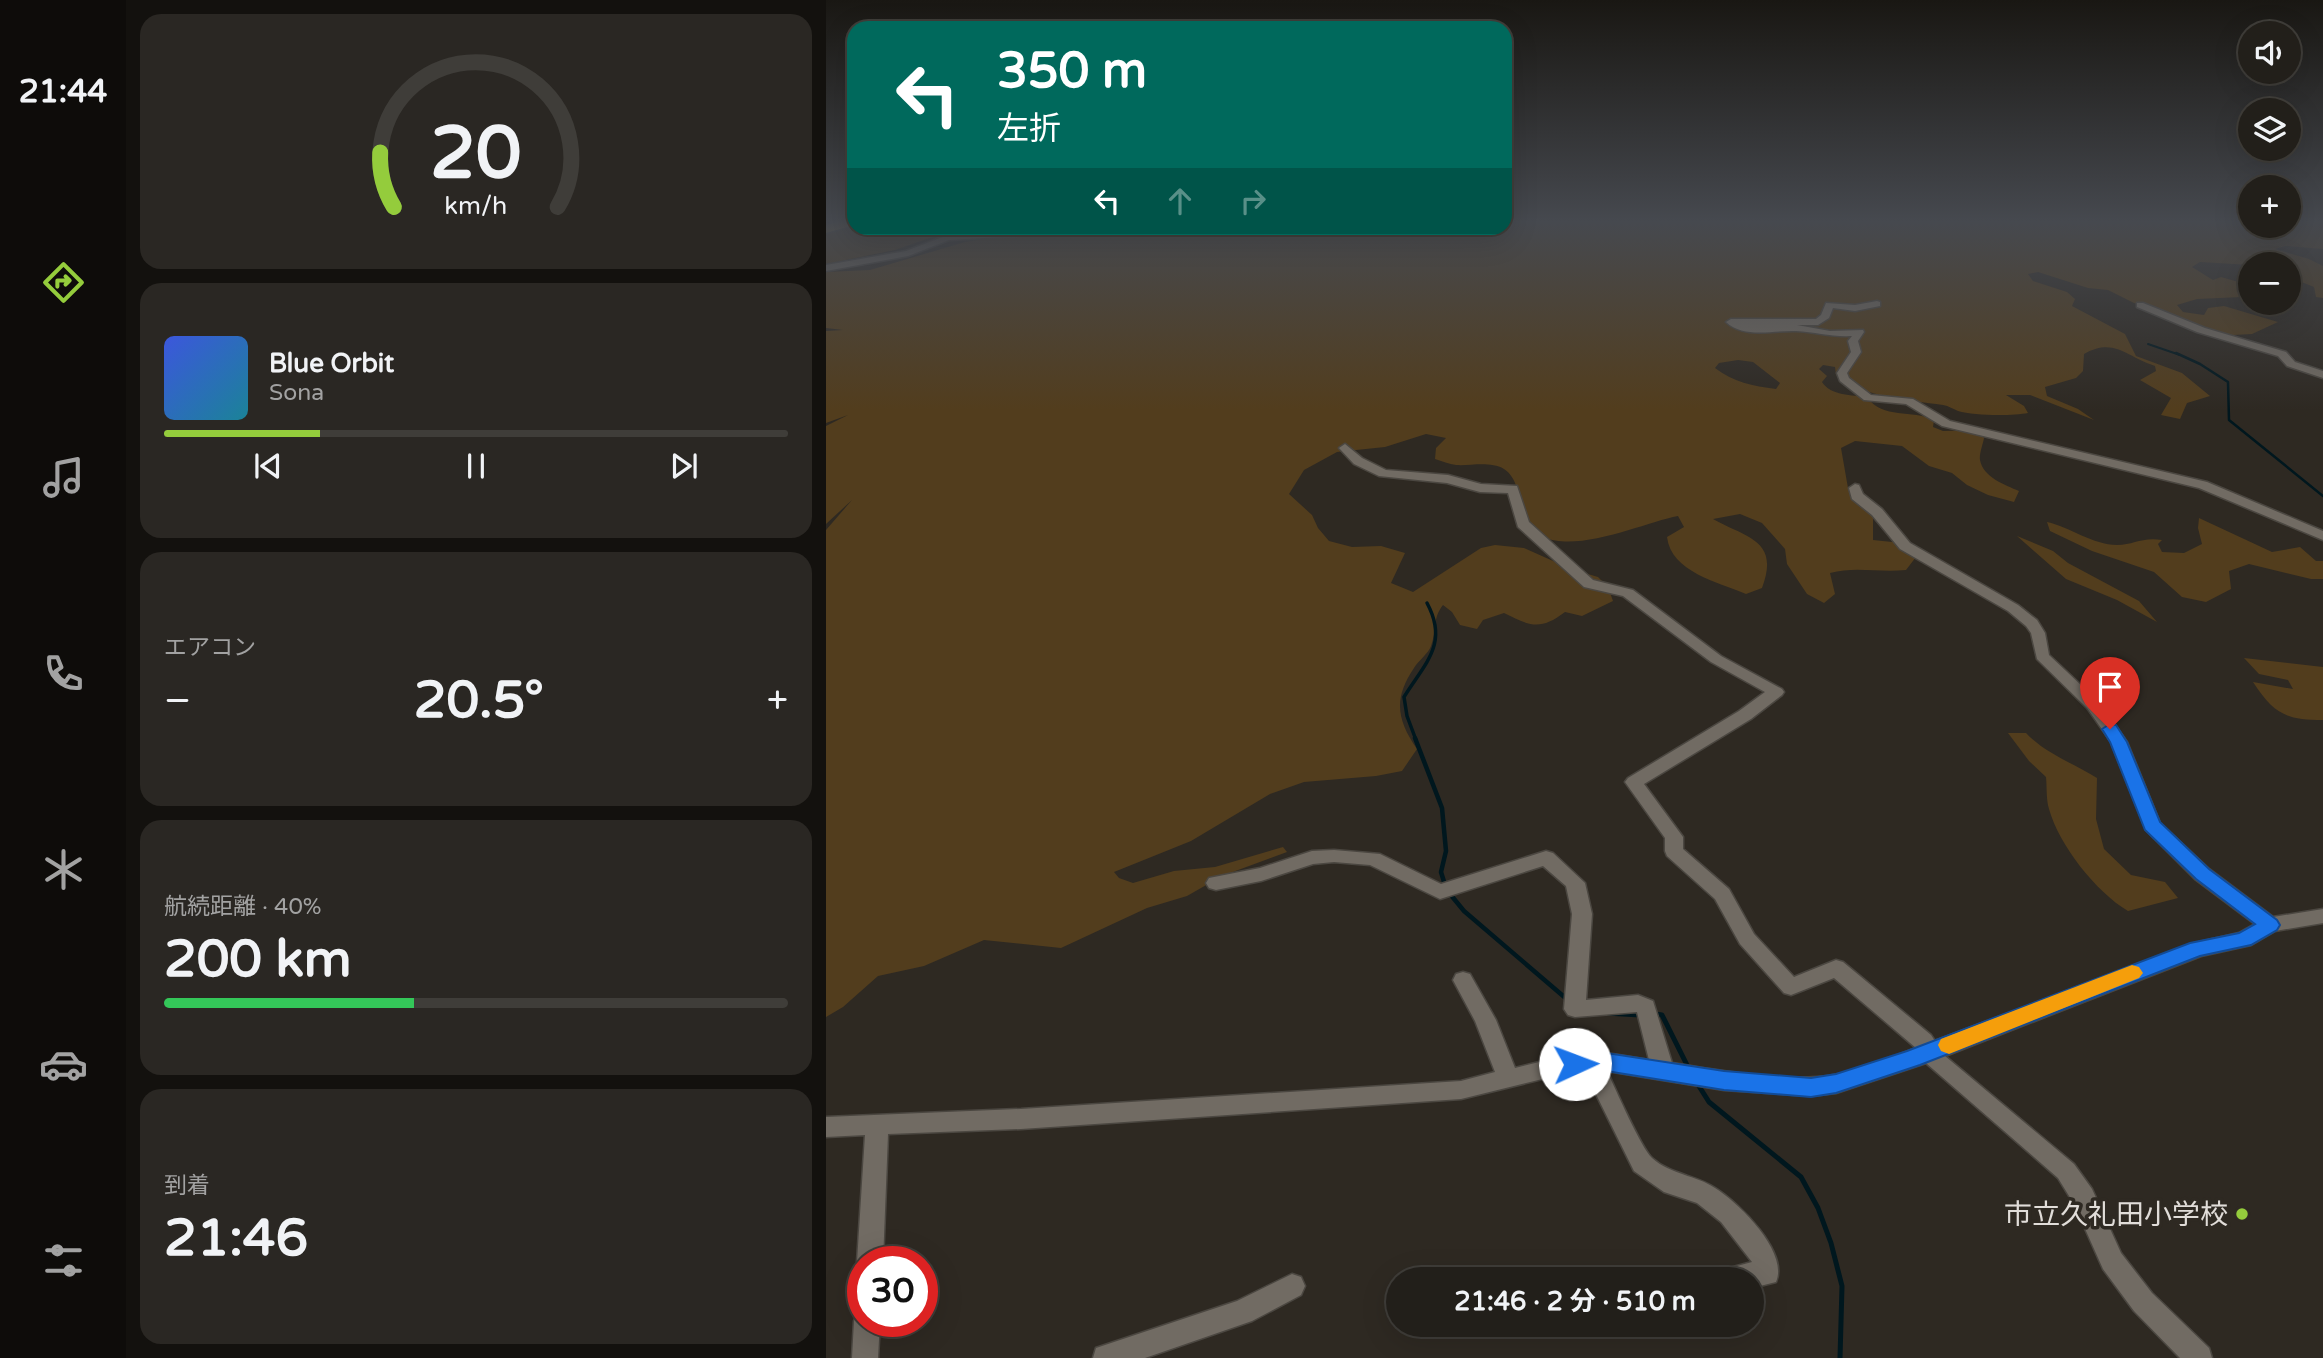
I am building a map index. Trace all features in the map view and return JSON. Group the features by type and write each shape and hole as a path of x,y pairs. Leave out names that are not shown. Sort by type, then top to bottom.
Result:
{"street":[{"path":"1877,304 1855,309 1829,305 1826,316 1818,323 1731,322 1737,327 1754,329 1803,329 1830,334 1858,332 1853,341 1856,352 1842,373 1844,379 1868,398 1909,401 1947,424 2203,485 2323,536"},
{"path":"2140,305 2189,326 2282,354 2291,364 2323,375"},
{"path":"1345,448 1358,461 1383,473 1448,479 1480,488 1513,489 1517,495 1523,524 1589,584 1628,593 1716,659 1776,692 1745,715 1634,782 1674,837 1674,851 1722,894 1747,939 1791,987 1836,968 1923,1041 1937,1062 2066,1171 2083,1197 2112,1261 2143,1302 2199,1358"},
{"path":"1855,488 1857,496 1877,512 1906,546 2013,608 2032,623 2038,633 2042,656 2093,705 2119,742 2152,825 2202,874 2270,925"},
{"path":"1216,883 1261,874 1312,858 1334,856 1373,859 1440,892 1546,858 1575,883 1582,914 1575,1009 1638,1003 1646,1007 1663,1071"},
{"path":"826,1127 1021,1119 1461,1090 1559,1066 1600,1061 1724,1081 1811,1087 1836,1084 1930,1052 2197,949 2244,940 2270,925 2323,916"},
{"path":"1463,980 1485,1020 1508,1078"},
{"path":"1591,1062 1642,1164 1673,1184 1705,1194 1730,1214 1764,1257 1767,1273 1764,1274"},
{"path":"871,1246 877,1124"},
{"path":"1106,1358 1243,1312 1292,1286"},
{"path":"865,1358 866,1337"}],"shaded area":[{"path":"826,283 2040,283 2067,292 2075,299 2072,306 2125,334 2136,356 2182,373 2210,396 2187,403 2180,419 2161,415 2171,398 2140,380 2156,371 2155,366 2120,350 2104,347 2084,354 2083,371 2076,378 2045,387 2047,396 2078,409 2094,420 2030,395 2006,395 2024,406 2028,413 1965,413 1943,405 1860,389 1836,375 1835,367 1823,365 1819,369 1827,376 1822,382 1831,390 1867,397 1881,409 1934,420 1933,427 1943,431 1980,430 1984,438 1980,458 1985,471 1995,480 2019,491 2014,502 1988,495 1967,485 1952,473 1929,466 1902,446 1855,441 1841,448 1848,488 1873,513 1873,540 1902,543 1916,557 1906,570 1849,570 1830,573 1835,594 1824,603 1807,594 1787,564 1785,549 1762,523 1740,514 1713,519 1748,537 1763,550 1767,560 1762,588 1746,594 1697,574 1677,559 1670,549 1667,537 1684,527 1678,516 1598,538 1556,541 1539,535 1527,522 1514,480 1504,469 1487,464 1456,465 1435,459 1436,448 1446,438 1426,434 1385,447 1337,452 1304,470 1289,494 1312,515 1329,541 1352,547 1381,546 1405,553 1391,583 1413,592 1481,548 1495,545 1524,548 1571,569 1598,577 1608,587 1613,601 1582,616 1565,612 1542,624 1521,621 1504,613 1483,620 1477,629 1460,625 1452,612 1443,605 1437,615 1431,646 1407,679 1400,700 1405,728 1417,749 1402,771 1304,782 1270,794 1191,841 1114,872 1119,878 1133,883 1174,871 1215,867 1283,847 1287,852 1222,876 1187,896 1147,908 1061,948 984,940 924,966 878,976 843,1007 826,1017 826,530 852,500 826,524 826,426 848,415 826,423 826,331 843,330 826,328","holes":["1738,360 1753,362 1780,383 1776,389 1744,383 1715,368 1719,363"]},
{"path":"2074,283 2238,283 2238,297 2197,299 2177,305 2183,312 2204,315 2208,308 2224,306 2238,310 2238,315 2254,315 2278,322 2252,334 2211,332 2166,311 2134,303 2108,290"},
{"path":"2305,283 2323,283 2323,298 2316,297 2314,287"},
{"path":"2199,518 2272,552 2300,547 2316,561 2323,561 2323,579 2311,579 2249,564 2229,571 2231,589 2206,602 2182,597 2154,572 2092,551 2050,531 2047,522 2108,544 2123,545 2162,540 2158,544 2162,552 2184,553 2202,544 2198,528"},
{"path":"2017,536 2053,551 2068,563 2139,601 2157,622 2117,600 2066,579"},
{"path":"2244,658 2323,667 2323,720 2299,719 2275,708 2253,682 2293,689 2288,680 2259,674"},
{"path":"2008,733 2026,733 2051,753 2097,778 2096,819 2104,849 2131,875 2165,882 2178,898 2128,911 2104,892 2080,866 2061,837 2049,809 2046,777 2029,761"}],"waterway":[{"path":"2148,344 2180,355"},
{"path":"2176,353 2228,382 2229,420 2323,496"},
{"path":"1416,740 1407,716 1404,697 1432,653 1435,642 1436,630 1427,603"},
{"path":"1415,738 1442,808 1446,851 1441,872 1445,885"},
{"path":"1450,894 1464,911 1569,1001"},
{"path":"1606,1013 1640,1015"},
{"path":"1655,1014 1662,1015 1688,1067"},
{"path":"1697,1083 1709,1102 1801,1177 1818,1208 1831,1243 1842,1286 1840,1358"}],"slow traffic":[{"path":"1949,1045 2132,973"}],"place":[{"name":"市立久礼田小学校","path":"2242,1214"}],"route":[{"path":"1575,1064 1600,1061 1724,1081 1811,1087 1836,1084 1913,1059 2197,949 2244,940 2270,925 2202,874 2152,825 2119,742 2110,729"}]}
